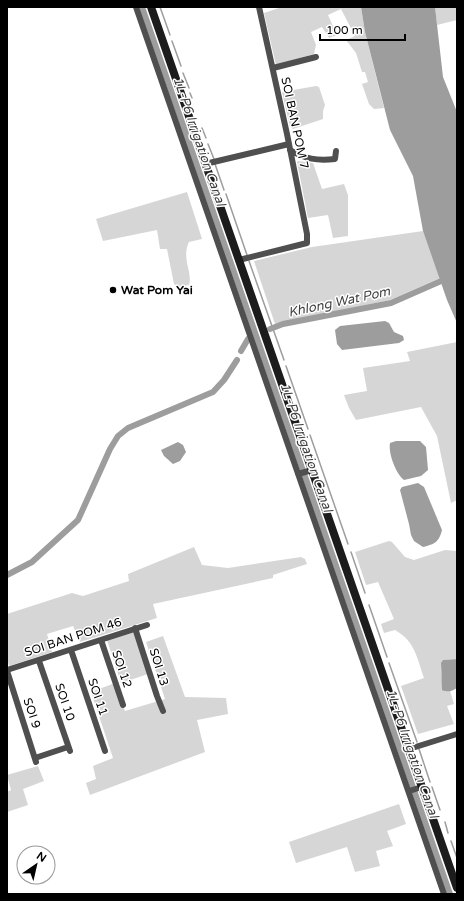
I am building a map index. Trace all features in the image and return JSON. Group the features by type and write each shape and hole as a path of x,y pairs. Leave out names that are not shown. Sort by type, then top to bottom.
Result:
{"main road":[{"path":"151,7 239,260 239,282 310,471 409,749 415,789 457,888"}],"street":[{"path":"136,7 239,282 299,474 415,789 444,894"},
{"name":"SOI BAN POM 7","path":"239,260 307,243 307,234 259,7"},
{"path":"273,68 316,57"},
{"path":"205,164 289,147 300,156 317,160 335,159 336,150"},
{"path":"299,474 310,471"},
{"name":"SOI BAN POM 46","path":"7,671 147,625"},
{"name":"SOI 13","path":"136,628 163,711"},
{"name":"SOI 12","path":"101,640 123,705"},
{"name":"SOI 11","path":"71,650 105,751"},
{"name":"SOI 10","path":"35,760 69,749 39,661"},
{"name":"SOI 9","path":"7,671 35,760"},
{"path":"409,749 457,734"}],"shaded area":[{"path":"282,7 361,7 365,32 384,108 374,109 369,104 362,84 368,82 365,72 362,72 356,53 346,40 355,36 341,9 328,15 337,35 329,38 322,27 311,32 316,45 314,54 276,65 264,13"},
{"path":"361,7 435,7 443,77 457,112 457,323 447,300 423,231 413,176 390,130 365,32"},
{"path":"435,7 457,7 457,20 437,25"},
{"path":"316,86 319,87 325,105 323,119 293,129 290,127 282,92"},
{"path":"298,161 313,163 322,189 344,184 348,195 348,236 333,238 328,215 308,218"},
{"path":"187,192 202,239 189,242 187,248 186,254 190,275 189,285 178,287 174,284 167,249 160,249 157,230 103,241 96,219"},
{"path":"423,231 440,278 390,300 275,324 254,261 312,247"},
{"path":"385,321 389,323 394,332 403,336 404,340 399,343 342,350 337,344 335,330 340,326"},
{"path":"457,342 457,500 451,503 437,436 421,407 356,420 344,395 367,391 363,368 410,361 407,352"},
{"path":"396,441 420,441 426,447 428,470 421,476 404,480 398,473 391,458 390,443"},
{"path":"178,442 183,445 186,452 180,461 173,464 164,456 161,450"},
{"path":"418,483 424,487 442,530 436,542 423,547 414,541 411,535 400,490 402,487"},
{"path":"389,541 392,542 405,557 414,560 445,550 457,551 457,659 443,660 441,668 441,676 445,692 450,691 454,704 447,706 454,724 418,734 401,686 424,678 417,657 411,645 402,634 395,630 384,633 381,624 394,619 378,582 366,585 355,552"},
{"path":"194,547 202,565 228,568 301,557 305,559 307,564 273,575 273,578 153,604 157,618 80,642 73,626 47,634 52,652 9,666 7,658 7,614 72,593 83,596 129,581 128,574"},
{"path":"134,631 148,674 121,683 107,640"},
{"path":"163,636 185,697 226,698 228,714 197,720 205,752 90,795 86,783 96,779 93,766 113,758 91,692 115,683 125,711 165,699 146,642"},
{"path":"457,659 457,688 450,691 442,690 441,663 443,660"},
{"path":"38,766 44,781 23,789 28,805 7,812 7,792 11,790 7,775"},
{"path":"399,804 406,824 387,831 393,846 376,851 380,866 355,872 347,847 296,863 289,842"}],"waterway":[{"name":"1L-P6 Irrigation Canal","path":"142,7 450,894"},
{"path":"160,7 170,35"},
{"path":"172,41 181,66"},
{"path":"183,73 189,88"},
{"path":"190,93 192,98"},
{"path":"202,128 206,138"},
{"path":"208,144 214,159"},
{"path":"215,164 224,190"},
{"path":"226,194 247,255"},
{"path":"249,261 284,360"},
{"name":"Khlong Wat Pom","path":"270,329 283,324 391,303 457,274"},
{"name":"Khlong Wat Pom","path":"241,351 248,339"},
{"name":"Khlong Wat Pom","path":"7,575 32,562 78,520 110,449 118,436 128,428 213,392 224,380 237,360"},
{"path":"286,366 308,429"},
{"path":"310,435 348,544"},
{"path":"351,552 365,593"},
{"path":"369,605 387,657"},
{"path":"389,663 417,742"},
{"path":"419,749 430,782"},
{"path":"432,787 440,810"},
{"path":"445,822 448,833"},
{"path":"451,841 457,858"}],"place":[{"name":"Wat Pom Yai","path":"113,290"}]}
